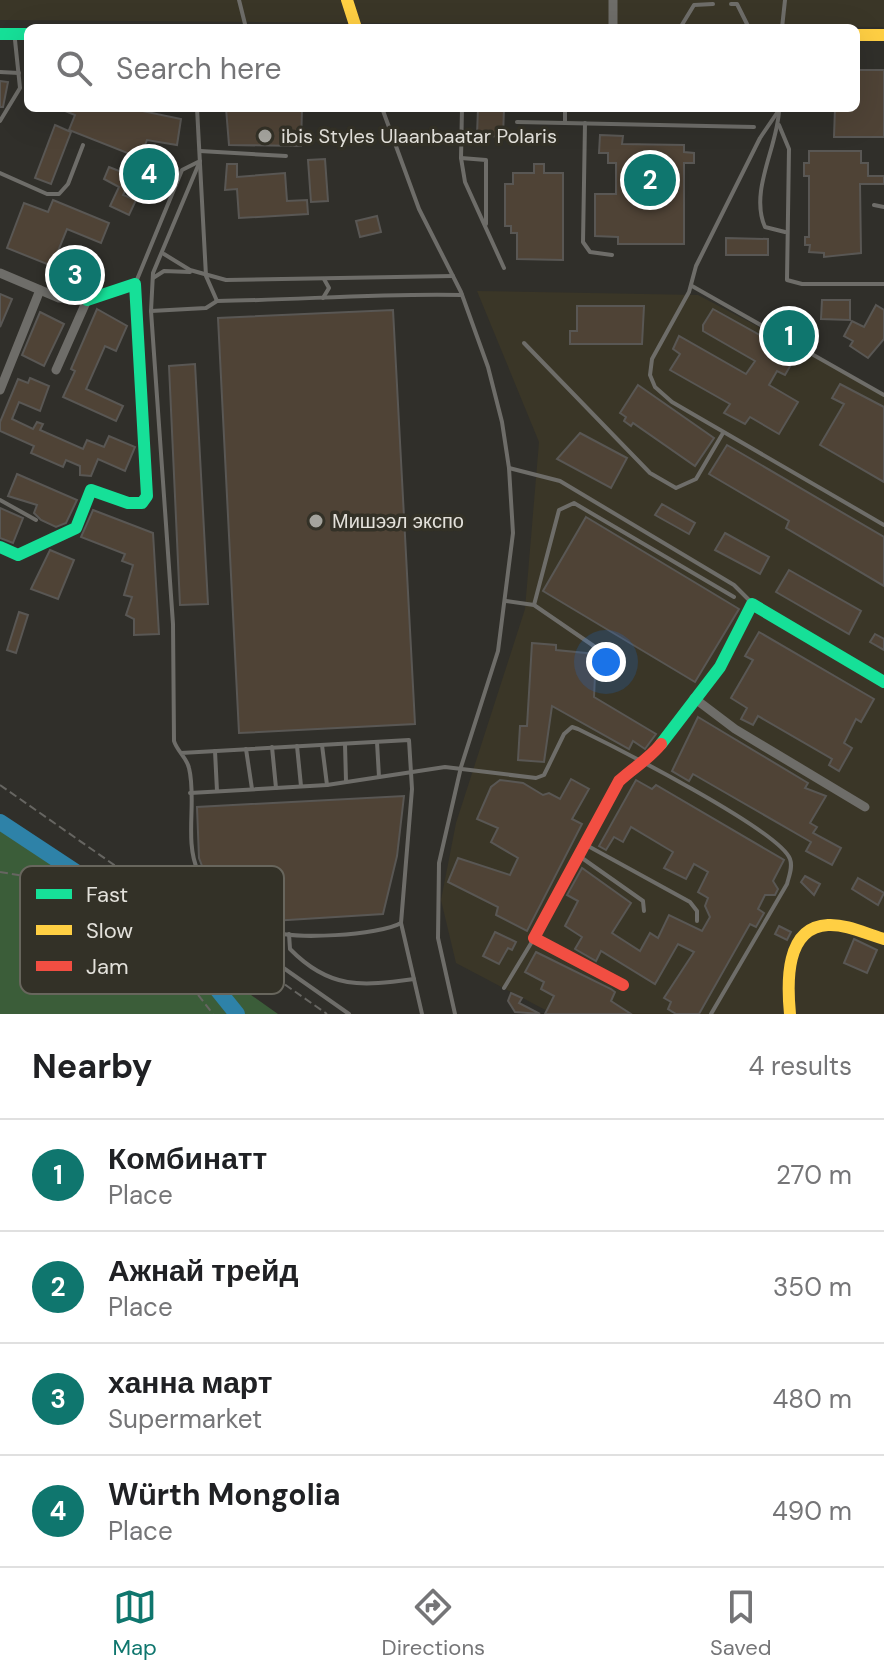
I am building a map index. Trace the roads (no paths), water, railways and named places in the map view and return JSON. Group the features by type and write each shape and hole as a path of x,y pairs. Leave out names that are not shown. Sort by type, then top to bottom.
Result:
{"main road":[{"path":"347,0 355,24"},
{"path":"0,34 21,34"},
{"path":"860,35 884,35"},
{"path":"0,547 18,555 76,528 91,490 128,503 142,503 147,496 135,284 87,300"},
{"path":"623,985 534,938 619,781 633,768 646,763 720,667 752,604 884,682"},
{"path":"790,1014 787,982 790,962 796,945 807,934 820,924 835,925 884,939"}],"street":[{"path":"613,0 613,24"},
{"path":"0,273 71,301 87,300 56,370"},
{"path":"0,390 40,290"},
{"path":"694,698 735,729 865,807"}],"lane":[{"path":"239,0 245,24"},
{"path":"782,24 785,0"},
{"path":"682,24 694,5 713,4"},
{"path":"731,4 737,4 747,24"},
{"path":"0,121 20,88 21,34"},
{"path":"0,72 19,73"},
{"path":"197,112 206,276 217,301"},
{"path":"383,112 419,209 462,295 488,367 502,422 509,468 513,533 498,651 461,767 439,863 438,938 455,1014"},
{"path":"462,112 461,158 469,193 504,268"},
{"path":"565,112 565,123"},
{"path":"778,112 760,138 696,266 691,285 652,359 650,375 655,387 672,402 884,525"},
{"path":"780,112 764,175 762,223 770,230 785,232"},
{"path":"517,122 754,127"},
{"path":"585,123 583,242 590,252 612,255"},
{"path":"779,125 789,149 785,276 793,284 884,284"},
{"path":"0,173 47,194 59,194 68,184 83,145"},
{"path":"200,151 286,156"},
{"path":"461,158 486,160 486,225"},
{"path":"197,866 189,766 174,741 173,624 151,311 152,280 183,195 200,161"},
{"path":"135,284 182,170 200,161"},
{"path":"874,205 884,207"},
{"path":"164,254 195,272 226,280 453,276"},
{"path":"152,280 164,271 195,272"},
{"path":"321,300 329,288 324,279"},
{"path":"691,285 884,395"},
{"path":"151,311 206,308 217,301 321,300 395,293 462,295"},
{"path":"524,343 650,473 676,488 696,479 723,433"},
{"path":"509,468 560,481 734,585 752,604"},
{"path":"0,500 36,520"},
{"path":"534,605 559,510 568,503 574,503 734,597"},
{"path":"506,601 534,605 620,664"},
{"path":"190,793 327,785 461,767 536,778 544,775 564,734 572,727 646,763 781,846 790,859 787,884 711,1014"},
{"path":"181,753 409,740 411,773 401,923 422,1014"},
{"path":"377,742 379,777"},
{"path":"345,744 346,781"},
{"path":"322,745 327,785"},
{"path":"297,746 301,786"},
{"path":"272,747 276,788"},
{"path":"246,749 252,789"},
{"path":"215,751 217,791"},
{"path":"583,850 643,901 644,911"},
{"path":"583,850 690,902 697,911 697,921"},
{"path":"284,933 379,931 401,923"},
{"path":"289,934 290,949 301,960 345,983 361,987 414,979"},
{"path":"504,988 534,938"},
{"path":"284,968 349,1014"}],"waterway":[{"path":"0,822 67,866"},
{"path":"221,994 237,1014"}],"place":[{"name":"ibis Styles Ulaanbaatar Polaris","path":"265,136"},
{"name":"Würth Mongolia","path":"149,174"},
{"name":"Ажнай трейд","path":"650,180"},
{"name":"ханна март","path":"75,275"},
{"name":"Комбинатт","path":"789,336"},
{"name":"Мишээл экспо","path":"316,521"}]}
